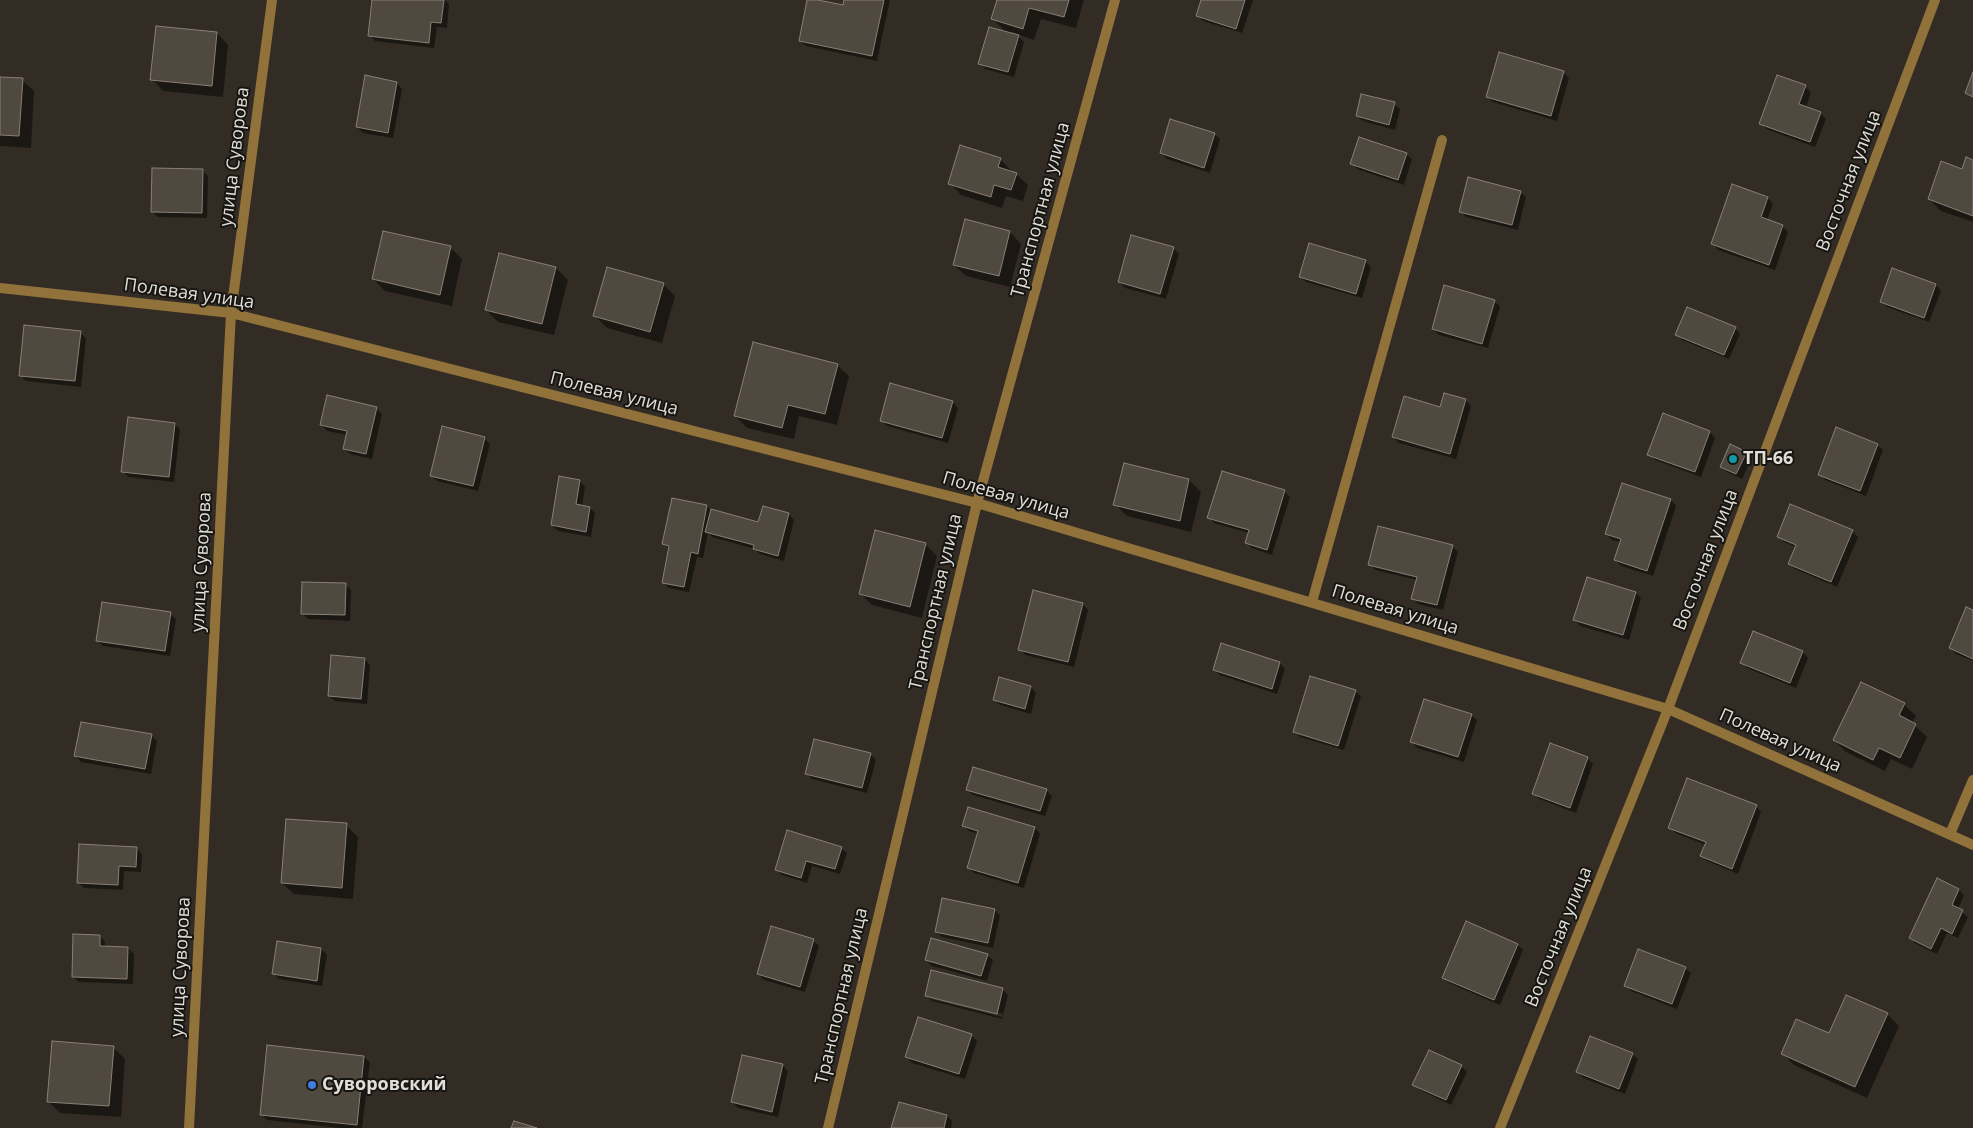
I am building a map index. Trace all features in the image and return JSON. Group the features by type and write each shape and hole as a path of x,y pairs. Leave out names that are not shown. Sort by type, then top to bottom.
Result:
{"street":[{"name":"улица Суворова","path":"190,1128 231,313 272,0"},
{"name":"Транспортная улица","path":"828,1128 977,503 1115,0"},
{"name":"Восточная улица","path":"1500,1128 1668,709 1934,0"},
{"path":"1312,602 1442,140"},
{"name":"Полевая улица","path":"0,288 231,313 977,503 1668,709 1973,845"},
{"path":"1950,834 1973,780"}],"building":[{"path":"372,0 444,0 441,23 431,22 429,43 368,36"},
{"path":"807,0 818,0 843,5 844,0 884,0 872,56 799,41"},
{"path":"997,0 1069,0 1064,17 1029,8 1023,29 991,19"},
{"path":"1201,0 1245,0 1236,29 1196,16"},
{"path":"156,26 217,32 212,86 150,80"},
{"path":"989,27 1019,35 1008,72 978,64"},
{"path":"1499,52 1564,71 1551,116 1486,97"},
{"path":"1973,72 1973,97 1965,93"},
{"path":"365,75 397,82 388,133 356,127"},
{"path":"1777,75 1806,85 1799,104 1821,112 1810,142 1759,124"},
{"path":"0,77 23,78 19,136 0,135"},
{"path":"1361,94 1395,102 1389,125 1356,116"},
{"path":"1170,119 1215,133 1204,168 1160,153"},
{"path":"1359,137 1407,153 1398,180 1350,164"},
{"path":"960,145 1001,158 998,167 1017,173 1011,190 994,185 991,197 948,184"},
{"path":"1966,157 1973,160 1973,216 1928,199 1941,161 1962,169"},
{"path":"152,168 203,169 202,213 151,212"},
{"path":"1468,177 1521,191 1512,225 1459,212"},
{"path":"1732,184 1768,197 1761,217 1783,225 1769,265 1711,244"},
{"path":"965,219 1010,231 999,276 953,265"},
{"path":"383,231 451,246 440,295 372,279"},
{"path":"1131,235 1174,247 1160,294 1118,282"},
{"path":"1309,243 1366,260 1356,294 1299,277"},
{"path":"499,253 556,267 542,324 485,310"},
{"path":"607,267 664,283 650,332 593,316"},
{"path":"1892,268 1936,284 1924,318 1880,302"},
{"path":"1444,285 1495,300 1482,344 1432,329"},
{"path":"1687,307 1736,327 1724,355 1675,335"},
{"path":"24,325 81,331 75,381 19,376"},
{"path":"753,342 838,364 825,414 788,405 782,428 734,416"},
{"path":"890,383 953,401 942,438 880,421"},
{"path":"1444,393 1466,399 1450,454 1392,437 1404,396 1440,407"},
{"path":"327,395 377,407 366,454 343,449 347,431 320,425"},
{"path":"1663,413 1710,431 1695,472 1647,455"},
{"path":"128,417 175,423 169,477 121,472"},
{"path":"442,426 485,437 473,486 430,476"},
{"path":"1836,427 1878,444 1860,491 1818,475"},
{"name":"ТП-66","path":"1730,444 1747,452 1736,474 1720,467"},
{"path":"1124,463 1189,479 1180,521 1113,505"},
{"path":"1222,471 1285,490 1267,550 1245,543 1249,530 1207,518"},
{"path":"559,476 580,480 576,504 590,507 586,532 551,525"},
{"path":"1622,483 1671,499 1647,571 1614,560 1621,539 1605,534"},
{"path":"672,498 707,505 698,554 691,552 684,587 662,583 669,546 662,544"},
{"path":"1790,504 1853,530 1831,582 1788,564 1796,545 1777,537"},
{"path":"763,506 789,513 778,556 753,549 754,545 705,532 711,509 758,522"},
{"path":"1378,526 1453,545 1437,605 1411,599 1417,577 1368,565"},
{"path":"875,530 926,543 910,607 859,594"},
{"path":"1587,577 1636,592 1623,635 1573,620"},
{"path":"302,582 346,583 345,615 301,614"},
{"path":"1033,590 1083,603 1068,662 1018,650"},
{"path":"102,602 171,612 165,651 96,641"},
{"path":"1966,607 1973,610 1973,659 1949,648"},
{"path":"1753,631 1803,651 1790,683 1740,663"},
{"path":"1221,643 1280,662 1272,689 1213,670"},
{"path":"331,655 365,658 361,699 328,696"},
{"path":"1310,676 1356,690 1338,746 1293,732"},
{"path":"999,677 1031,686 1025,709 993,700"},
{"path":"1861,682 1905,703 1899,715 1916,724 1900,758 1879,748 1873,760 1833,740"},
{"path":"1424,699 1472,714 1458,757 1410,742"},
{"path":"81,722 152,734 145,769 74,756"},
{"path":"814,739 871,753 862,788 805,774"},
{"path":"1550,743 1588,757 1570,808 1532,794"},
{"path":"973,767 1047,789 1040,811 966,790"},
{"path":"1687,778 1757,805 1732,869 1700,856 1706,842 1668,828"},
{"path":"968,807 1035,827 1018,883 967,868 978,831 962,826"},
{"path":"286,819 347,823 342,888 281,883"},
{"path":"787,830 842,847 835,869 806,861 801,878 775,870"},
{"path":"79,844 137,847 136,867 119,866 118,885 77,883"},
{"path":"1937,878 1959,889 1952,905 1963,910 1952,934 1941,928 1931,949 1909,938"},
{"path":"942,898 995,909 988,943 935,932"},
{"path":"1466,921 1518,944 1494,1000 1442,978"},
{"path":"771,926 814,939 800,987 757,974"},
{"path":"73,934 100,935 100,946 128,947 127,979 72,977"},
{"path":"931,938 988,954 981,976 925,960"},
{"path":"277,941 321,948 317,981 272,974"},
{"path":"1638,949 1686,967 1672,1004 1624,986"},
{"path":"931,970 1003,988 997,1014 925,996"},
{"path":"1846,995 1888,1013 1855,1087 1781,1054 1796,1019 1829,1033"},
{"path":"918,1017 972,1034 959,1074 905,1057"},
{"path":"1590,1036 1633,1053 1619,1089 1576,1072"},
{"path":"52,1041 114,1046 109,1106 47,1102"},
{"name":"Суворовский","path":"267,1045 364,1056 357,1125 260,1115"},
{"path":"1429,1050 1462,1065 1446,1100 1412,1085"},
{"path":"742,1055 783,1064 772,1112 731,1102"},
{"path":"899,1102 947,1115 944,1128 891,1128"},
{"path":"514,1121 537,1128 511,1128"}],"place":[{"name":"ТП-66","path":"1733,459"},
{"name":"Суворовский","path":"312,1085"}]}
